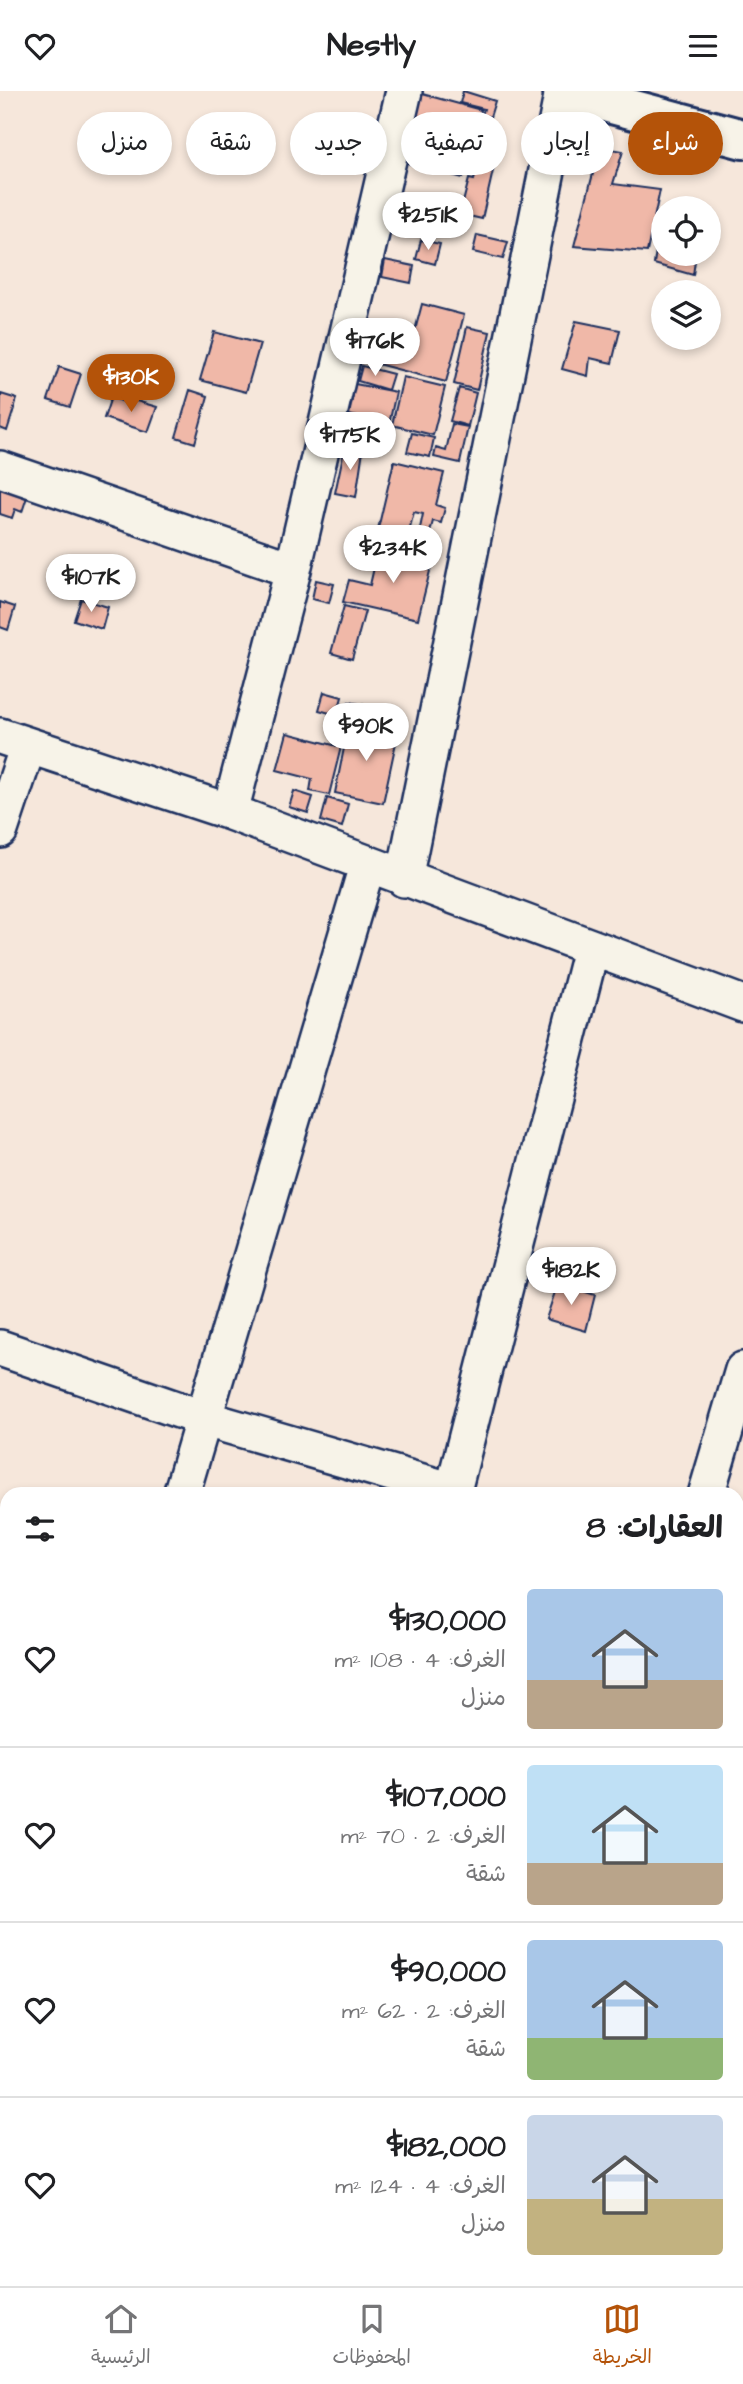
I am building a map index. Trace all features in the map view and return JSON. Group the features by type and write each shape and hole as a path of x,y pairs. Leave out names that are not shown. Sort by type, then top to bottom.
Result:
{"street":[{"path":"230,812 293,570 404,91"},
{"path":"404,879 563,91 743,139"},
{"path":"0,469 293,570"},
{"path":"0,830 14,741 230,812 366,866 743,1004"},
{"path":"183,1487 366,866"},
{"path":"454,1487 591,949"},
{"path":"0,1348 202,1418 432,1487"},
{"path":"708,1487 743,1370"}],"building":[{"path":"463,91 495,101 492,112 483,112 484,109 460,103"},
{"path":"415,92 481,110 480,112 410,112"},
{"path":"614,149 623,151 613,184 660,190 659,196 651,196 651,233 647,252 574,246 593,175 614,175"},
{"path":"475,175 492,175 482,219 460,214 469,179 474,180"},
{"path":"477,235 508,242 503,259 473,252"},
{"path":"421,240 440,244 435,264 416,259"},
{"path":"385,260 414,266 411,283 382,277"},
{"path":"661,266 694,266 693,275"},
{"path":"422,304 464,315 446,382 366,361 371,343 409,353"},
{"path":"576,321 620,330 612,363 590,358 588,376 562,369"},
{"path":"467,327 490,332 477,390 454,384"},
{"path":"214,332 260,344 246,392 200,380"},
{"path":"362,366 393,374 388,390 358,381"},
{"path":"59,367 81,374 70,407 48,400"},
{"path":"403,377 445,387 433,435 392,425"},
{"path":"355,384 396,392 389,424 349,415"},
{"path":"459,388 476,393 468,426 450,421"},
{"path":"190,390 208,396 195,443 176,437"},
{"path":"1,394 17,399 7,431 0,428"},
{"path":"111,397 132,405 133,400 157,407 148,432 104,418"},
{"path":"452,424 468,427 460,463 434,457 436,448 446,451"},
{"path":"412,433 434,438 430,457 407,452"},
{"path":"345,446 363,450 356,497 335,493"},
{"path":"394,461 444,473 436,505 445,508 441,523 433,521 428,540 418,538 423,514 414,512 408,535 378,529"},
{"path":"0,488 27,497 22,512 15,509 12,518 0,514"},
{"path":"379,546 411,553 409,557 432,563 418,619 343,602 349,580 370,585"},
{"path":"316,580 334,584 329,603 312,599"},
{"path":"81,599 108,607 102,629 74,620"},
{"path":"0,602 15,607 8,630 0,627"},
{"path":"344,606 365,611 352,659 331,653"},
{"path":"324,692 342,697 337,715 319,710"},
{"path":"349,702 375,707 371,725 345,720"},
{"path":"349,723 398,733 383,803 335,793"},
{"path":"287,733 341,747 329,795 310,791 312,779 277,770"},
{"path":"294,791 313,797 308,813 289,807"},
{"path":"327,798 348,804 342,827 321,821"},
{"path":"558,1283 595,1295 586,1331 546,1319"}]}
